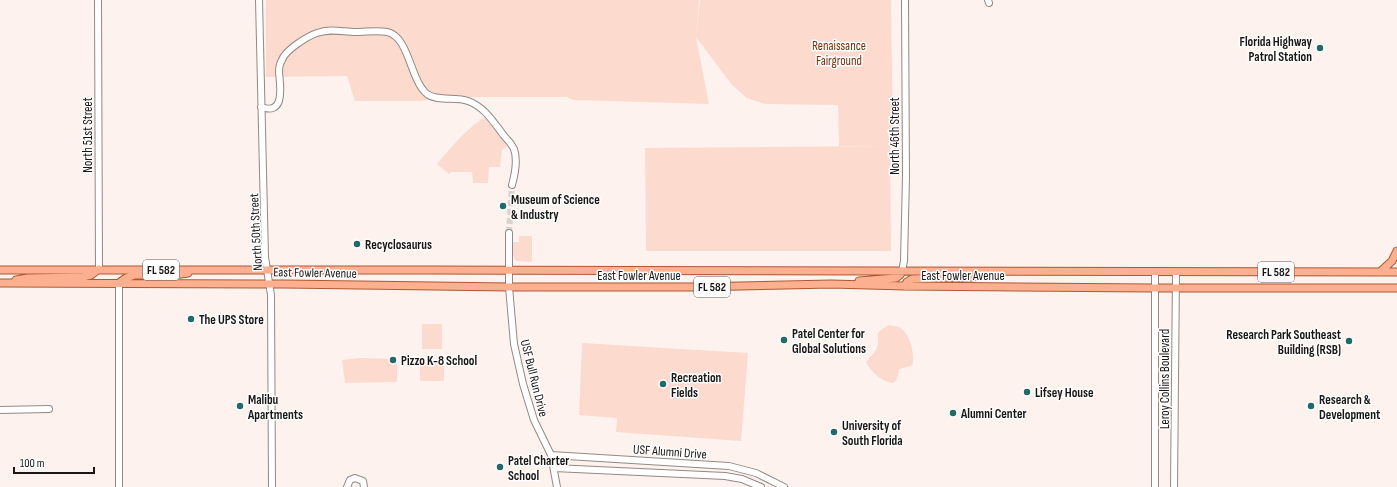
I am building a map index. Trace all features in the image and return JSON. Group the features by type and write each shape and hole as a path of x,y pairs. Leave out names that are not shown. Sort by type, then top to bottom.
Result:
{"main road":[{"path":"1380,272 1392,262 1397,251"},
{"name":"East Fowler Avenue","path":"0,271 99,269 1397,272"},
{"path":"0,283 28,278 83,277 91,275 99,269"},
{"path":"119,283 126,278 135,276 174,275 214,270"},
{"path":"831,284 896,278 902,271"},
{"path":"905,286 907,282 912,279 973,277 990,272"},
{"name":"East Fowler Avenue","path":"0,283 509,287 694,287 831,284 1154,288 1397,288"}],"street":[{"name":"North 51st Street","path":"98,0 99,269"},
{"name":"North 50th Street","path":"258,0 265,257 266,270 270,284 272,487"},
{"name":"North 46th Street","path":"902,271 904,262 906,176 905,0"},
{"path":"261,107 272,108 276,105 280,97 281,89 279,71 282,59 288,50 316,33 331,30 352,32 388,32 396,37 402,45 414,75 427,93 433,97 467,100 478,106 486,113 514,148 515,174 512,185"},
{"name":"USF Bull Run Drive","path":"508,233 509,287 514,344 523,384 534,420 551,455 556,487"},
{"name":"Leroy Collins Boulevard","path":"1155,272 1155,487"},
{"name":"Leroy Collins Boulevard","path":"1174,487 1176,272"},
{"path":"118,487 119,283"},
{"path":"0,410 49,409"},
{"name":"USF Alumni Drive","path":"551,455 729,466 756,473 784,487"},
{"name":"USF Alumni Drive","path":"554,468 719,475 742,479 761,487"},
{"path":"347,487 350,480 355,478 363,481 364,487"}],"green space":[{"path":"266,0 699,0 696,37 709,104 573,100 567,97 471,97 439,95 423,101 355,101 347,76 266,77"},
{"name":"Renaissance Fairground","path":"700,0 891,0 893,146 839,146 838,105 765,104 747,98 732,85 696,37"},
{"path":"485,117 509,145 502,150 500,167 489,167 488,183 473,183 472,172 451,172 449,174 437,164 465,133"},
{"path":"890,146 891,251 646,251 645,148"},
{"path":"519,236 532,236 532,262 516,261 513,256 513,242 519,242"},
{"path":"422,324 442,324 442,349 422,349"},
{"path":"889,325 899,327 909,338 913,359 911,366 899,369 897,380 893,383 885,381 877,376 866,362 876,350 878,345 878,334"},
{"name":"Recreation Fields","path":"582,343 748,353 741,441 616,432 617,418 579,415"},
{"path":"359,358 397,359 397,382 345,383 342,360"},
{"path":"420,362 444,362 444,381 420,381"}],"tunnel":[{"path":"509,233 512,185"}],"place":[{"name":"Florida Highway Patrol Station","path":"1320,48"},
{"name":"Museum of Science & Industry","path":"503,206"},
{"name":"Recyclosaurus","path":"357,244"},
{"name":"The UPS Store","path":"191,319"},
{"name":"Patel Center for Global Solutions","path":"784,340"},
{"name":"Research Park Southeast Building (RSB)","path":"1349,341"},
{"name":"Pizzo K-8 School","path":"393,360"},
{"name":"Recreation Fields","path":"663,384"},
{"name":"Lifsey House","path":"1027,392"},
{"name":"Malibu Apartments","path":"240,406"},
{"name":"Research & Development","path":"1311,406"},
{"name":"Alumni Center","path":"953,413"},
{"name":"University of South Florida","path":"834,432"},
{"name":"Patel Charter School","path":"500,467"}]}
